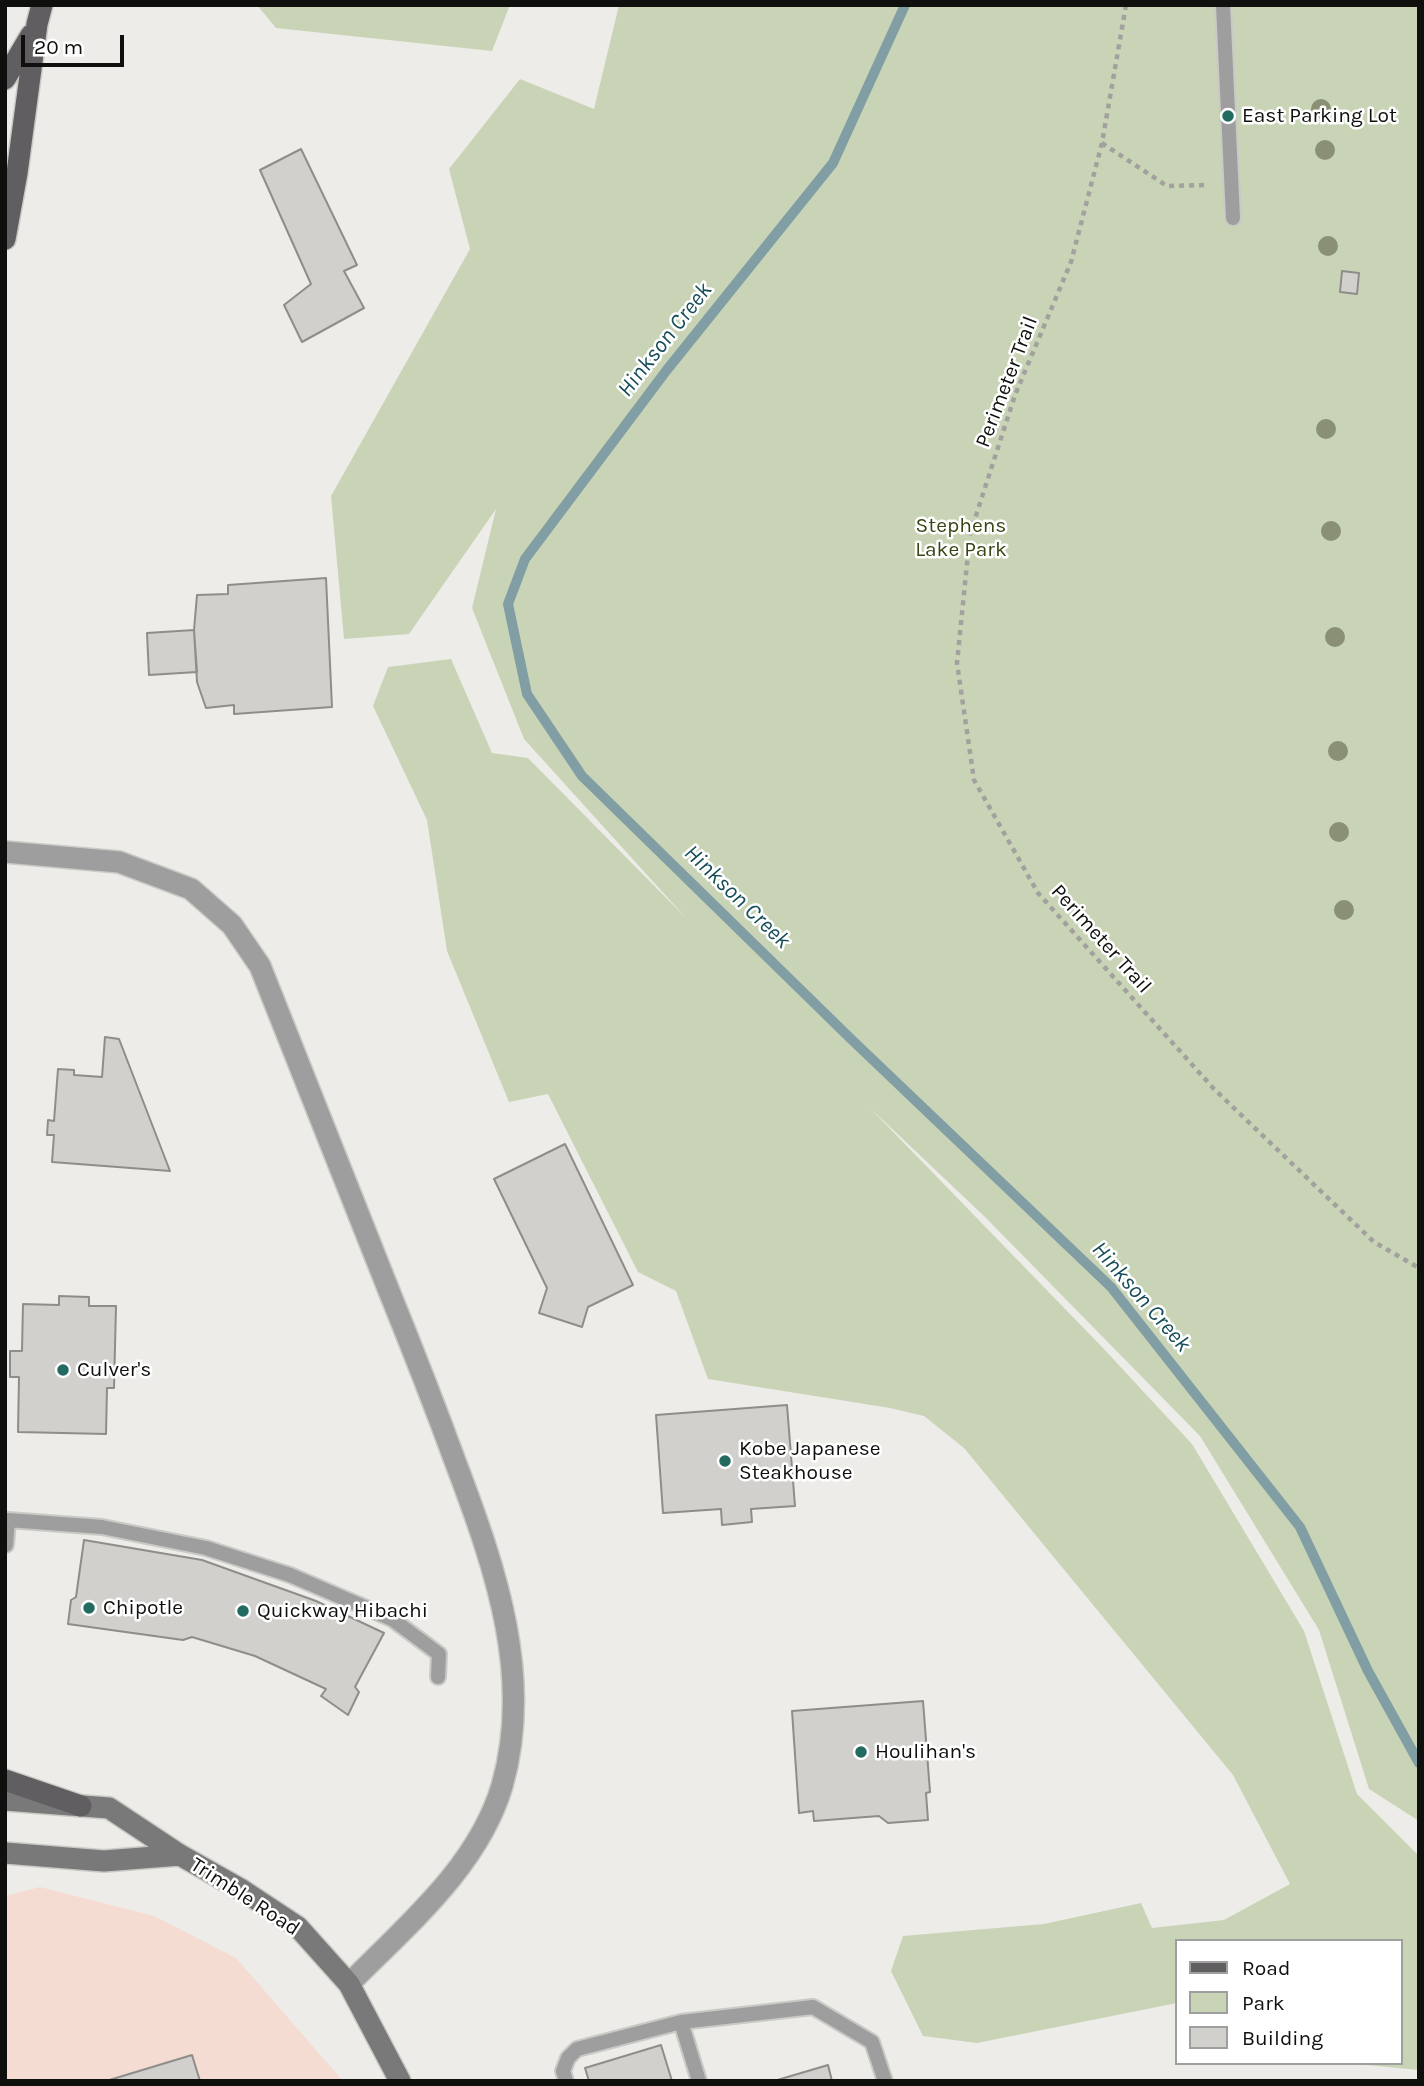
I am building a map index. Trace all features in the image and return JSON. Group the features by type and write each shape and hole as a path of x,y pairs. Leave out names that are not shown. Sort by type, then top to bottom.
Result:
{"main road":[{"path":"5,79 39,14"},
{"path":"5,239 39,14"},
{"path":"5,1780 81,1806"}],"street":[{"path":"5,852 119,862 191,889 232,925 246,945 260,966 438,1414 487,1546 503,1606 514,1687 512,1742 501,1788 481,1835 444,1887 349,1984"},
{"name":"Trimble Road","path":"5,1800 109,1808 298,1927 349,1984 400,2081"},
{"name":"Trimble Road","path":"5,1853 104,1861 180,1855"}],"lane":[{"path":"1223,5 1233,218"},
{"path":"6,1545 8,1520 102,1527 206,1548 290,1575 392,1619 439,1654 438,1677"},
{"path":"566,2081 563,2071 568,2058 577,2049 681,2022 813,2007 872,2042 885,2081"},
{"path":"681,2022 699,2081"}],"path":[{"name":"Perimeter Trail","path":"1126,5 1102,143 1070,262 1015,395 970,534 957,663 974,780 1038,893 1205,1079 1374,1242 1419,1268"},
{"path":"1102,143 1167,186 1231,185"}],"shaded area":[{"path":"40,1887 154,1916 236,1958 343,2081 5,2081 5,1896"}],"green space":[{"path":"257,5 510,5 492,51 276,28"},
{"name":"Stephens Lake Park","path":"619,5 1419,5 1419,1821 1369,1789 1319,1630 1200,1436 984,1216 870,1108 1103,1348 1192,1444 1304,1631 1357,1794 1419,1856 1419,2070 1366,2065 1403,2065 1403,1939 1176,1939 1176,2003 977,2043 923,2036 891,1971 903,1936 1044,1924 1141,1903 1152,1928 1224,1920 1290,1884 1233,1775 964,1448 924,1416 890,1408 708,1379 676,1291 638,1272 548,1094 509,1102 447,951 427,820 373,706 388,667 451,659 492,753 528,758 686,918 524,739 472,608 496,509 409,634 344,639 331,496 470,249 449,169 520,79 594,109"}],"building":[{"path":"301,149 357,265 344,271 364,308 302,342 284,305 311,284 260,170"},
{"path":"1342,271 1359,273 1357,294 1340,292"},
{"path":"326,578 332,707 234,714 234,705 206,708 197,682 194,630 197,595 228,594 228,585"},
{"path":"194,630 197,672 149,675 147,633"},
{"path":"105,1037 119,1039 170,1171 52,1162 54,1135 47,1135 48,1120 54,1121 58,1069 74,1070 74,1075 102,1077"},
{"path":"565,1144 633,1285 588,1307 582,1327 539,1313 547,1288 494,1179"},
{"path":"59,1296 89,1297 89,1306 116,1306 114,1388 107,1388 106,1434 18,1432 19,1377 10,1377 10,1351 22,1351 23,1304 59,1305"},
{"name":"Kobe Japanese Steakhouse","path":"787,1405 795,1506 751,1509 752,1522 722,1525 721,1509 663,1513 656,1415"},
{"path":"84,1540 202,1560 316,1601 384,1633 355,1687 359,1692 348,1715 321,1696 326,1689 255,1656 192,1637 183,1640 68,1624 71,1600 76,1597"},
{"name":"Houlihan's","path":"923,1701 930,1792 926,1793 928,1820 888,1823 879,1816 814,1821 813,1811 799,1813 792,1711"},
{"path":"661,2045 672,2081 589,2081 585,2068"},
{"path":"192,2055 200,2081 106,2081"},
{"path":"828,2065 832,2081 774,2081"}],"waterway":[{"name":"Hinkson Creek","path":"905,5 833,163 666,371 525,559 508,604 527,694 582,776 851,1039 1111,1287 1300,1527 1368,1671 1419,1763"}],"place":[{"name":"East Parking Lot","path":"1228,116"},
{"name":"Culver's","path":"63,1370"},
{"name":"Kobe Japanese Steakhouse","path":"725,1461"},
{"name":"Chipotle","path":"89,1608"},
{"name":"Quickway Hibachi","path":"243,1611"},
{"name":"Houlihan's","path":"861,1752"}]}
